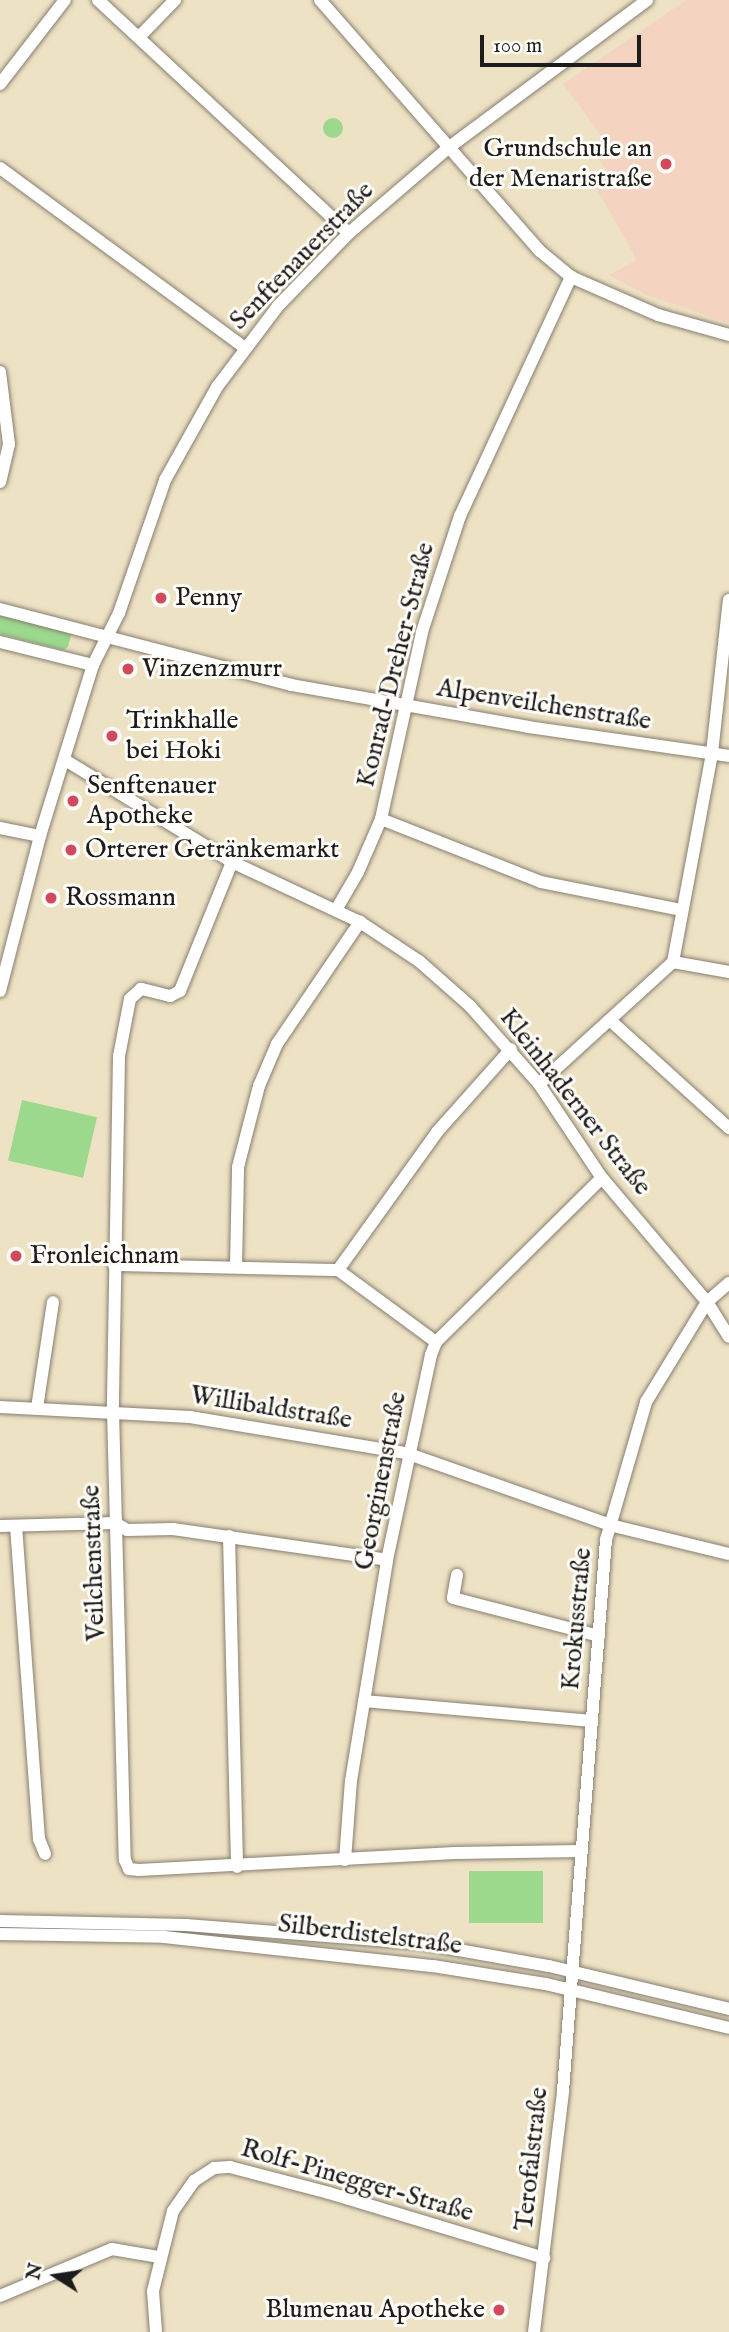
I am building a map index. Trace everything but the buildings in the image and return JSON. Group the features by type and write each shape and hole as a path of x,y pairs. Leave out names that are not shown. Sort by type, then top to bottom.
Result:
{"street":[{"path":"0,84 65,0"},
{"path":"98,0 349,233"},
{"path":"139,37 175,0"},
{"path":"320,0 540,251 571,277 658,315 729,335"},
{"name":"Senftenauerstraße","path":"65,760 93,665 108,636 179,448 245,348 349,233 448,148 647,0"},
{"path":"0,168 245,348"},
{"name":"Konrad-Dreher-Straße","path":"336,910 358,872 381,819 422,632 460,516 571,277"},
{"path":"0,372 9,444 0,482"},
{"path":"539,1084 612,1022 673,962 712,753 729,600"},
{"name":"Alpenveilchenstraße","path":"0,609 290,685 406,707 729,755"},
{"path":"0,642 93,665"},
{"path":"1,987 40,836 65,760"},
{"name":"Kleinhaderner Straße","path":"65,760 232,862 360,922 419,961 511,1049 539,1084 602,1178 707,1302 729,1337"},
{"path":"381,819 541,882 681,910"},
{"path":"0,828 40,836"},
{"name":"Veilchenstraße","path":"232,862 180,992 170,996 141,989 130,999 119,1056 113,1411 125,1860 129,1869 139,1870 580,1851"},
{"path":"236,1266 238,1167 259,1086 277,1044 360,922"},
{"path":"673,962 729,972"},
{"path":"612,1022 729,1128"},
{"path":"338,1270 437,1132 511,1049"},
{"path":"114,1265 338,1270 436,1342 602,1178"},
{"name":"Krokusstraße","path":"569,1990 610,1525 646,1402 707,1302 729,1283"},
{"path":"37,1408 53,1302"},
{"name":"Georginenstraße","path":"345,1860 364,1701 387,1560 406,1453 436,1342"},
{"name":"Willibaldstraße","path":"0,1407 113,1411 262,1427 406,1453 610,1525 729,1553"},
{"path":"0,1526 115,1523 127,1530 173,1529 387,1560"},
{"path":"16,1526 39,1839 45,1854"},
{"path":"229,1536 237,1867"},
{"path":"457,1576 453,1598 599,1636"},
{"path":"364,1701 592,1721"},
{"name":"Silberdistelstraße","path":"0,1921 286,1931 425,1944 570,1971 729,2008"},
{"name":"Silberdistelstraße","path":"0,1934 86,1933 266,1945 491,1974 729,2028"},
{"name":"Terofalstraße","path":"534,2332 544,2258 569,1990"},
{"name":"Rolf-Pinegger-Straße","path":"156,2332 153,2291 159,2256 180,2198 214,2168 230,2166 544,2258"},
{"path":"0,2296 112,2249 159,2256"}],"shaded area":[{"name":"Grundschule an der Menaristraße","path":"686,0 729,0 729,323 646,295 609,275 637,260 592,181 608,171 595,156 609,146 563,84"}],"green space":[{"path":"329,118 337,118 343,128 337,138 329,138 323,132 323,124"},
{"path":"0,614 72,632 68,647 63,650 0,634"},
{"path":"22,1100 97,1117 83,1178 8,1160"},
{"path":"469,1871 543,1871 543,1923 469,1923"}],"place":[{"name":"Grundschule an der Menaristraße","path":"666,164"},
{"name":"Penny","path":"161,598"},
{"name":"Vinzenzmurr","path":"128,669"},
{"name":"Trinkhalle bei Hoki","path":"112,736"},
{"name":"Senftenauer Apotheke","path":"73,801"},
{"name":"Orterer Getränkemarkt","path":"71,850"},
{"name":"Rossmann","path":"51,898"},
{"name":"Fronleichnam","path":"16,1256"},
{"name":"Blumenau Apotheke","path":"499,2310"}]}
